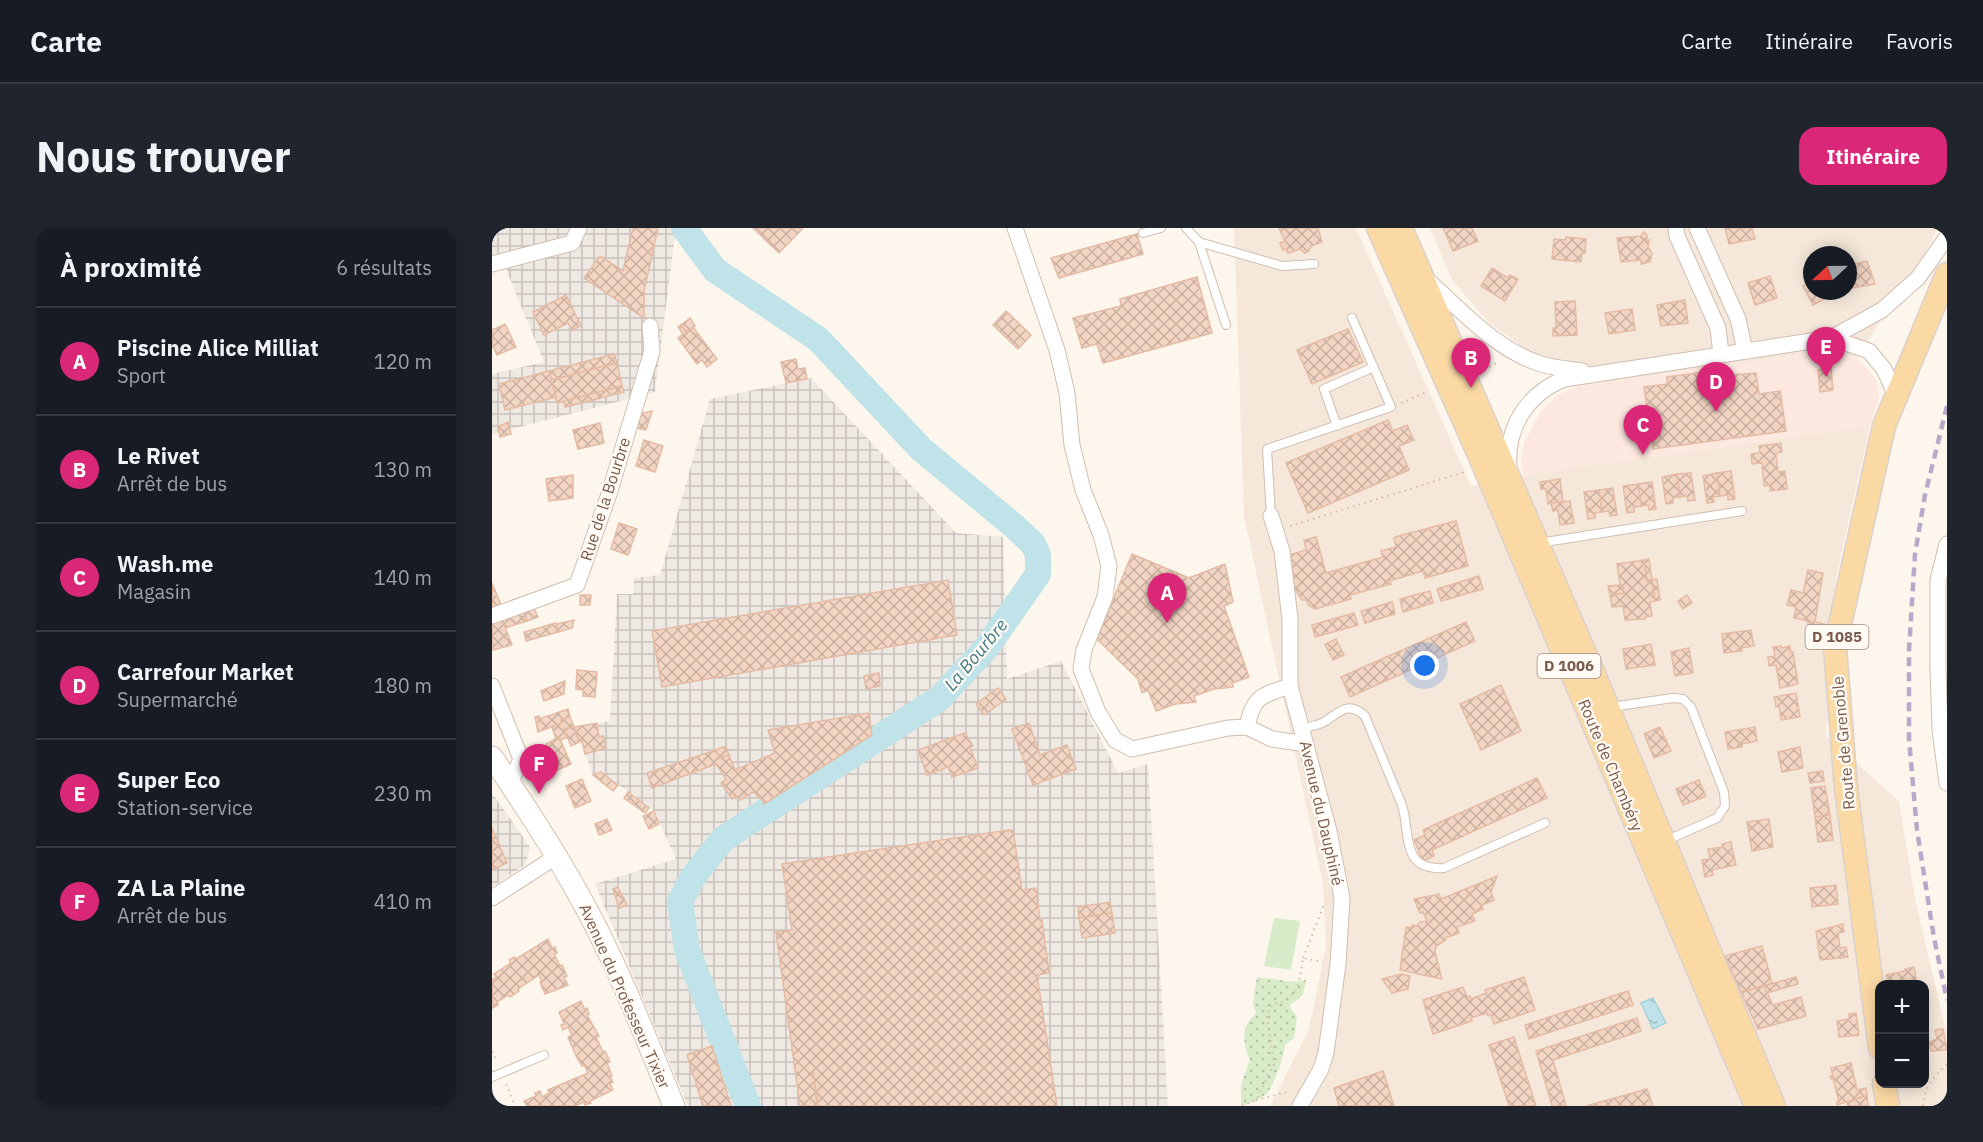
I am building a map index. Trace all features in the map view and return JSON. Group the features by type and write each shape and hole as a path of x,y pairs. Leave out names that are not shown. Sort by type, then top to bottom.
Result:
{"main road":[{"name":"Route de Chambéry","path":"1378,228 1480,457 1756,1106"},
{"name":"Route de Chambéry","path":"1401,228 1538,543 1774,1106"},
{"name":"Route de Grenoble","path":"1878,1034 1846,788 1835,647 1884,426 1947,274"},
{"name":"Avenue du Professeur Tixier","path":"492,757 557,856 613,961 674,1106"},
{"path":"1885,1088 1888,1106"}],"street":[{"path":"492,264 572,243 579,228"},
{"path":"1015,228 1057,350 1067,393 1071,445 1083,490 1101,535 1109,566 1105,597 1084,650 1081,669 1098,712 1115,740 1132,749 1228,728 1247,727 1272,739 1304,736"},
{"path":"1676,228 1677,236 1718,328 1722,354"},
{"path":"1697,228 1738,319 1745,351"},
{"path":"1509,477 1508,456 1512,434 1522,412 1534,397 1548,386 1564,379 1831,338 1882,310 1918,278 1947,237"},
{"path":"1421,274 1490,337 1516,353 1541,364 1600,373"},
{"name":"Rue de la Bourbre","path":"492,616 577,585 609,494 652,351 650,326"},
{"path":"1831,338 1869,351 1884,369 1896,396"},
{"name":"Avenue du Dauphiné","path":"1274,523 1282,551 1290,619 1290,686 1331,841 1342,898 1338,964 1326,1053 1321,1069 1300,1106"},
{"path":"1947,544 1938,580 1938,668 1940,730 1947,783"},
{"path":"492,686 521,759 510,784"},
{"path":"1247,727 1250,709 1257,699 1267,693 1290,686"},
{"path":"492,898 557,856"}],"lane":[{"path":"1143,233 1161,228"},
{"path":"1186,228 1199,242 1226,325"},
{"path":"1199,242 1282,266 1314,264"},
{"path":"1274,523 1267,449 1390,407 1352,318"},
{"path":"1337,426 1324,389 1374,367"},
{"path":"1538,543 1742,511"},
{"path":"1608,708 1673,698 1683,699 1691,707 1724,792 1725,806 1717,818 1664,841"},
{"path":"1304,736 1334,713 1344,709 1359,711 1365,716 1402,805 1406,817 1408,844 1418,864 1425,868 1444,868 1545,823"},
{"path":"492,1077 544,1055"}],"path":[{"path":"1481,371 1516,353"},
{"path":"1390,407 1433,389"},
{"path":"1274,523 1471,470"},
{"path":"1256,1100 1274,1064 1267,1015 1274,1004 1284,1002 1298,988 1303,958 1324,906 1342,898"},
{"path":"1303,958 1338,964"},
{"path":"1923,1106 1927,1087 1947,1064"},
{"path":"1242,1106 1312,1085"}],"shaded area":[{"path":"492,228 676,228 655,392 492,434 492,374 544,362 505,267 492,267"},
{"path":"1234,228 1356,228 1471,486 1523,475 1870,426 1836,578 1826,736 1899,801 1916,903 1947,1035 1947,1106 1270,1106 1309,1029 1326,946 1323,884 1244,516"},
{"path":"1430,228 1938,228 1924,255 1857,358 1821,352 1578,386 1489,323 1452,280"},
{"path":"1822,352 1857,358 1876,379 1879,399 1870,426 1523,475 1521,462 1524,443 1541,411 1558,395 1578,386"},
{"path":"811,378 956,533 1003,537 1007,679 1061,661 1118,773 1148,764 1168,1106 688,1106 595,884 676,859 654,811 601,772 593,775 582,741 574,727 610,721 617,594 633,594 634,578 660,575 710,399"},
{"path":"492,793 530,847 526,864 492,887"}],"green space":[{"path":"1274,918 1300,921 1291,970 1264,966"},
{"path":"1257,977 1293,982 1306,980 1303,995 1289,1006 1297,1017 1294,1038 1285,1045 1273,1084 1261,1098 1241,1106 1241,1084 1250,1060 1245,1048 1244,1035 1245,1029 1256,1014 1253,1003"}],"water":[{"path":"1653,998 1666,1023 1653,1029 1641,1003"}],"building":[{"path":"633,228 658,228 644,291 644,318 584,278 600,256 623,271"},
{"path":"753,228 803,228 779,253"},
{"path":"1279,228 1318,228 1322,242 1311,246 1305,253 1300,249 1288,253 1286,249 1283,250 1280,243 1285,241"},
{"path":"1443,228 1472,228 1478,241 1453,251"},
{"path":"1725,228 1752,228 1755,239 1729,244"},
{"path":"1644,232 1647,235 1647,242 1649,240 1648,247 1652,253 1650,262 1641,264 1641,260 1621,262 1617,238 1641,236"},
{"path":"1137,234 1143,254 1059,278 1051,258"},
{"path":"1566,237 1586,239 1585,253 1582,253 1581,262 1552,259 1554,239 1566,240"},
{"path":"1867,261 1875,284 1857,287 1857,264"},
{"path":"1492,268 1508,278 1510,275 1518,279 1505,301 1481,286"},
{"path":"1770,276 1777,298 1755,305 1748,283"},
{"path":"1197,277 1212,333 1103,363 1097,344 1082,348 1073,318 1121,306 1120,299"},
{"path":"566,295 581,326 572,330 568,323 544,335 533,312"},
{"path":"1685,300 1688,323 1661,326 1657,305"},
{"path":"1810,300 1823,300 1813,305"},
{"path":"1575,301 1577,335 1553,336 1553,328 1556,328 1555,302"},
{"path":"1632,309 1635,330 1609,334 1605,313"},
{"path":"1006,311 1031,335 1018,349 993,325"},
{"path":"690,318 695,326 686,332 681,325"},
{"path":"505,324 516,347 497,355 492,345 492,330"},
{"path":"681,325 686,332 693,327 717,359 707,367 702,360 697,364 678,338 683,334 678,327"},
{"path":"1348,329 1363,362 1312,384 1297,350"},
{"path":"614,354 617,363 551,380 549,371"},
{"path":"796,359 798,369 805,368 807,379 786,383 781,362"},
{"path":"617,363 622,386 557,403 551,380"},
{"path":"1831,368 1833,390 1820,392 1818,370"},
{"path":"1719,370 1720,376 1756,373 1759,394 1780,391 1786,431 1653,449 1644,387 1667,384 1667,377"},
{"path":"549,371 556,397 505,410 499,384"},
{"path":"622,386 624,392 565,407 564,401"},
{"path":"652,411 646,430 635,428 640,414"},
{"path":"1388,420 1393,431 1407,425 1414,440 1399,446 1409,470 1308,513 1286,463"},
{"path":"508,422 511,434 500,437 498,427"},
{"path":"600,423 604,443 578,449 573,430"},
{"path":"644,440 663,446 655,472 636,466"},
{"path":"1781,443 1782,452 1776,453 1778,472 1785,471 1787,489 1770,491 1770,485 1764,486 1762,463 1752,464 1751,454 1760,453 1759,446"},
{"path":"1731,471 1735,499 1728,500 1728,495 1720,496 1717,473"},
{"path":"1691,473 1695,500 1688,501 1687,496 1680,497 1677,474"},
{"path":"1717,473 1720,496 1713,497 1714,502 1707,503 1703,476"},
{"path":"1677,474 1680,497 1673,498 1673,503 1666,504 1662,477"},
{"path":"573,475 573,498 549,501 546,479"},
{"path":"1560,479 1563,502 1548,504 1546,489 1541,489 1540,482"},
{"path":"1652,482 1656,509 1649,510 1648,505 1641,506 1638,484"},
{"path":"1638,484 1641,506 1634,507 1634,512 1627,513 1623,486"},
{"path":"1613,488 1617,515 1610,516 1609,511 1602,512 1599,490"},
{"path":"1599,490 1602,512 1595,513 1595,518 1588,519 1584,492"},
{"path":"1570,501 1574,523 1560,525 1558,510 1553,511 1551,503"},
{"path":"1456,521 1468,566 1425,578 1423,571 1389,581 1391,584 1350,595 1351,599 1315,609 1308,605 1307,600 1302,600 1290,578 1294,576 1289,555 1306,550 1304,540 1316,537 1326,573 1383,557 1381,551 1396,547 1394,538 1398,536"},
{"path":"619,523 637,529 628,555 611,549"},
{"path":"1132,554 1189,578 1225,564 1233,602 1224,606 1249,677 1232,683 1233,687 1214,689 1194,696 1196,702 1175,704 1156,711 1148,690 1142,693 1138,679 1097,639"},
{"path":"1649,559 1652,580 1647,581 1644,560"},
{"path":"1644,560 1647,581 1652,580 1655,601 1650,602 1652,616 1645,617 1645,619 1625,620 1623,606 1612,607 1610,595 1624,593 1623,585 1620,585 1617,564"},
{"path":"1808,570 1823,573 1815,622 1829,625 1828,638 1807,635 1808,621 1794,618 1796,607 1787,605 1791,590 1803,593"},
{"path":"1479,576 1483,589 1441,601 1437,589"},
{"path":"1657,579 1660,600 1655,601 1652,580"},
{"path":"948,580 957,635 662,687 652,631"},
{"path":"492,583 502,607 492,611"},
{"path":"1623,585 1624,593 1610,595 1608,586"},
{"path":"1430,591 1433,603 1403,612 1400,599"},
{"path":"580,595 591,595 590,605 580,605"},
{"path":"1687,595 1692,603 1683,609 1678,601"},
{"path":"1392,602 1395,614 1365,623 1361,611"},
{"path":"533,606 538,617 527,621 522,609"},
{"path":"523,610 527,621 505,628 501,617"},
{"path":"1354,613 1358,625 1315,637 1312,625"},
{"path":"501,617 512,645 493,650 492,621"},
{"path":"574,620 572,628 558,632 556,624"},
{"path":"1466,622 1475,641 1350,697 1341,677"},
{"path":"556,623 558,632 526,641 524,632"},
{"path":"1751,630 1754,646 1741,648 1742,651 1724,653 1722,634"},
{"path":"1336,639 1344,655 1333,660 1325,644"},
{"path":"1651,644 1655,665 1626,669 1623,649"},
{"path":"1781,646 1781,648 1790,646 1791,653 1793,652 1798,684 1780,688 1776,665 1769,666 1768,657 1775,656 1773,647"},
{"path":"1689,648 1693,673 1675,676 1671,652"},
{"path":"577,670 597,672 595,697 583,696 583,690 576,689"},
{"path":"879,673 880,686 866,689 864,676"},
{"path":"565,681 564,694 544,701 541,691"},
{"path":"1501,685 1521,731 1481,750 1460,704"},
{"path":"998,688 1006,699 984,715 976,704"},
{"path":"1796,693 1800,717 1781,720 1779,706 1776,707 1774,697"},
{"path":"568,709 570,717 561,720 562,723 538,732 535,717 539,716 539,719"},
{"path":"868,713 872,735 764,804 753,792 740,800 737,796 732,799 721,783 726,779 716,764 652,788 647,773 716,750 720,758 729,755 735,770 775,753 768,730"},
{"path":"570,717 574,727 564,729 568,737 556,739 552,727"},
{"path":"597,723 599,737 603,736 606,748 585,754 582,741 579,742 574,727"},
{"path":"1029,723 1040,755 1067,745 1076,769 1033,785 1012,729"},
{"path":"574,727 579,742 571,746 564,729"},
{"path":"1660,727 1671,751 1654,758 1644,734"},
{"path":"1755,727 1757,741 1728,749 1725,732"},
{"path":"965,733 973,746 970,747 978,768 952,777 948,767 927,775 918,750"},
{"path":"559,737 571,764 546,775 537,755 549,750 546,744"},
{"path":"726,746 729,755 720,758 716,750"},
{"path":"1800,747 1803,768 1782,772 1778,752"},
{"path":"1823,771 1824,781 1810,783 1808,773"},
{"path":"601,772 618,785 613,791 593,775"},
{"path":"1537,778 1547,798 1432,850 1434,856 1423,861 1414,840 1425,835 1423,830"},
{"path":"582,779 591,801 575,808 566,786"},
{"path":"1699,780 1706,796 1683,805 1676,789"},
{"path":"1825,786 1830,815 1815,817 1811,788"},
{"path":"628,792 649,808 645,813 624,798"},
{"path":"654,811 659,824 649,829 643,816"},
{"path":"1830,815 1833,840 1818,842 1815,817"},
{"path":"607,819 612,830 599,835 595,824"},
{"path":"1769,819 1773,847 1752,851 1747,822"},
{"path":"492,828 507,863 492,870"},
{"path":"1013,830 1022,890 1036,888 1040,920 1042,920 1049,973 1037,975 1057,1106 818,1106 813,1070 817,1106 800,1106 776,932 792,930 782,864"},
{"path":"1731,842 1736,865 1712,870 1713,875 1705,877 1702,860 1710,859 1708,849 1723,847 1722,844"},
{"path":"1497,876 1491,892 1494,900 1482,905 1483,909 1472,914 1475,921 1457,927 1459,933 1445,938 1446,940 1436,946 1435,952 1442,979 1400,970 1406,927 1412,928 1412,925 1416,926 1420,922 1427,921 1423,912 1420,913 1414,899 1439,894 1441,899"},
{"path":"1836,885 1838,904 1812,907 1810,888"},
{"path":"618,887 627,905 619,908 613,889"},
{"path":"1110,902 1112,913 1079,918 1078,907"},
{"path":"1112,913 1115,933 1082,938 1079,918"},
{"path":"1843,924 1844,932 1838,933 1840,948 1846,947 1848,957 1820,960 1816,931"},
{"path":"548,939 552,948 555,947 557,953 554,954 567,976 564,977 568,985 545,994 539,975 510,997 508,995 497,1002 498,1005 493,1008 492,980 496,977 494,974 511,963 509,960 514,957 516,959"},
{"path":"1762,946 1772,983 1741,992 1725,956"},
{"path":"1914,967 1916,980 1887,980 1886,975 1905,971 1905,969"},
{"path":"1401,974 1410,976 1408,989 1392,993 1382,979"},
{"path":"1524,977 1535,1010 1494,1024 1491,1015 1488,1016 1487,1013 1471,1018 1472,1021 1433,1034 1423,1000 1463,987 1467,997 1470,996 1471,999 1486,993 1485,990"},
{"path":"1796,977 1798,984 1767,993 1764,986"},
{"path":"1764,986 1773,1005 1801,997 1806,1016 1758,1029 1741,992"},
{"path":"1628,991 1633,1005 1529,1039 1525,1025"},
{"path":"581,1001 584,1009 587,1008 589,1014 587,1015 599,1036 596,1037 610,1062 607,1063 612,1076 610,1077 613,1082 610,1083 613,1090 585,1105 584,1102 575,1106 527,1106 524,1101 536,1096 535,1093 540,1091 542,1097 549,1093 548,1090 588,1073 576,1056 568,1037 572,1035 568,1027 563,1030 561,1025 564,1024 559,1012"},
{"path":"1856,1013 1859,1035 1839,1037 1837,1021 1849,1019 1849,1014"},
{"path":"1637,1018 1641,1031 1553,1060 1566,1106 1552,1106 1536,1051"},
{"path":"1943,1029 1947,1050 1931,1051 1929,1042 1937,1039 1935,1030"},
{"path":"1514,1037 1536,1106 1509,1106 1489,1045"},
{"path":"712,1046 731,1106 703,1106 687,1055"},
{"path":"1851,1063 1857,1090 1866,1088 1867,1095 1837,1105 1839,1102 1833,1078 1831,1079 1830,1076 1833,1076 1831,1068"},
{"path":"1383,1071 1394,1106 1339,1106 1334,1088"},
{"path":"1647,1089 1653,1106 1586,1106"},
{"path":"1867,1095 1868,1106 1848,1106 1847,1103"}],"waterway":[{"name":"La Bourbre","path":"684,228 715,270 818,339 921,449 1014,526 1033,544 1038,555 1038,574 987,647 940,698 723,839 693,877 680,902 687,950 748,1106"}],"railway":[{"path":"1947,406 1925,495 1915,554 1909,650 1909,739 1917,830 1934,938 1947,1000"}],"place":[{"name":"Super Eco","path":"1826,377"},
{"name":"Le Rivet","path":"1471,388"},
{"name":"Carrefour Market","path":"1716,412"},
{"name":"Wash.me","path":"1643,455"},
{"name":"Piscine Alice Milliat","path":"1167,623"},
{"name":"ZA La Plaine","path":"539,794"}]}
